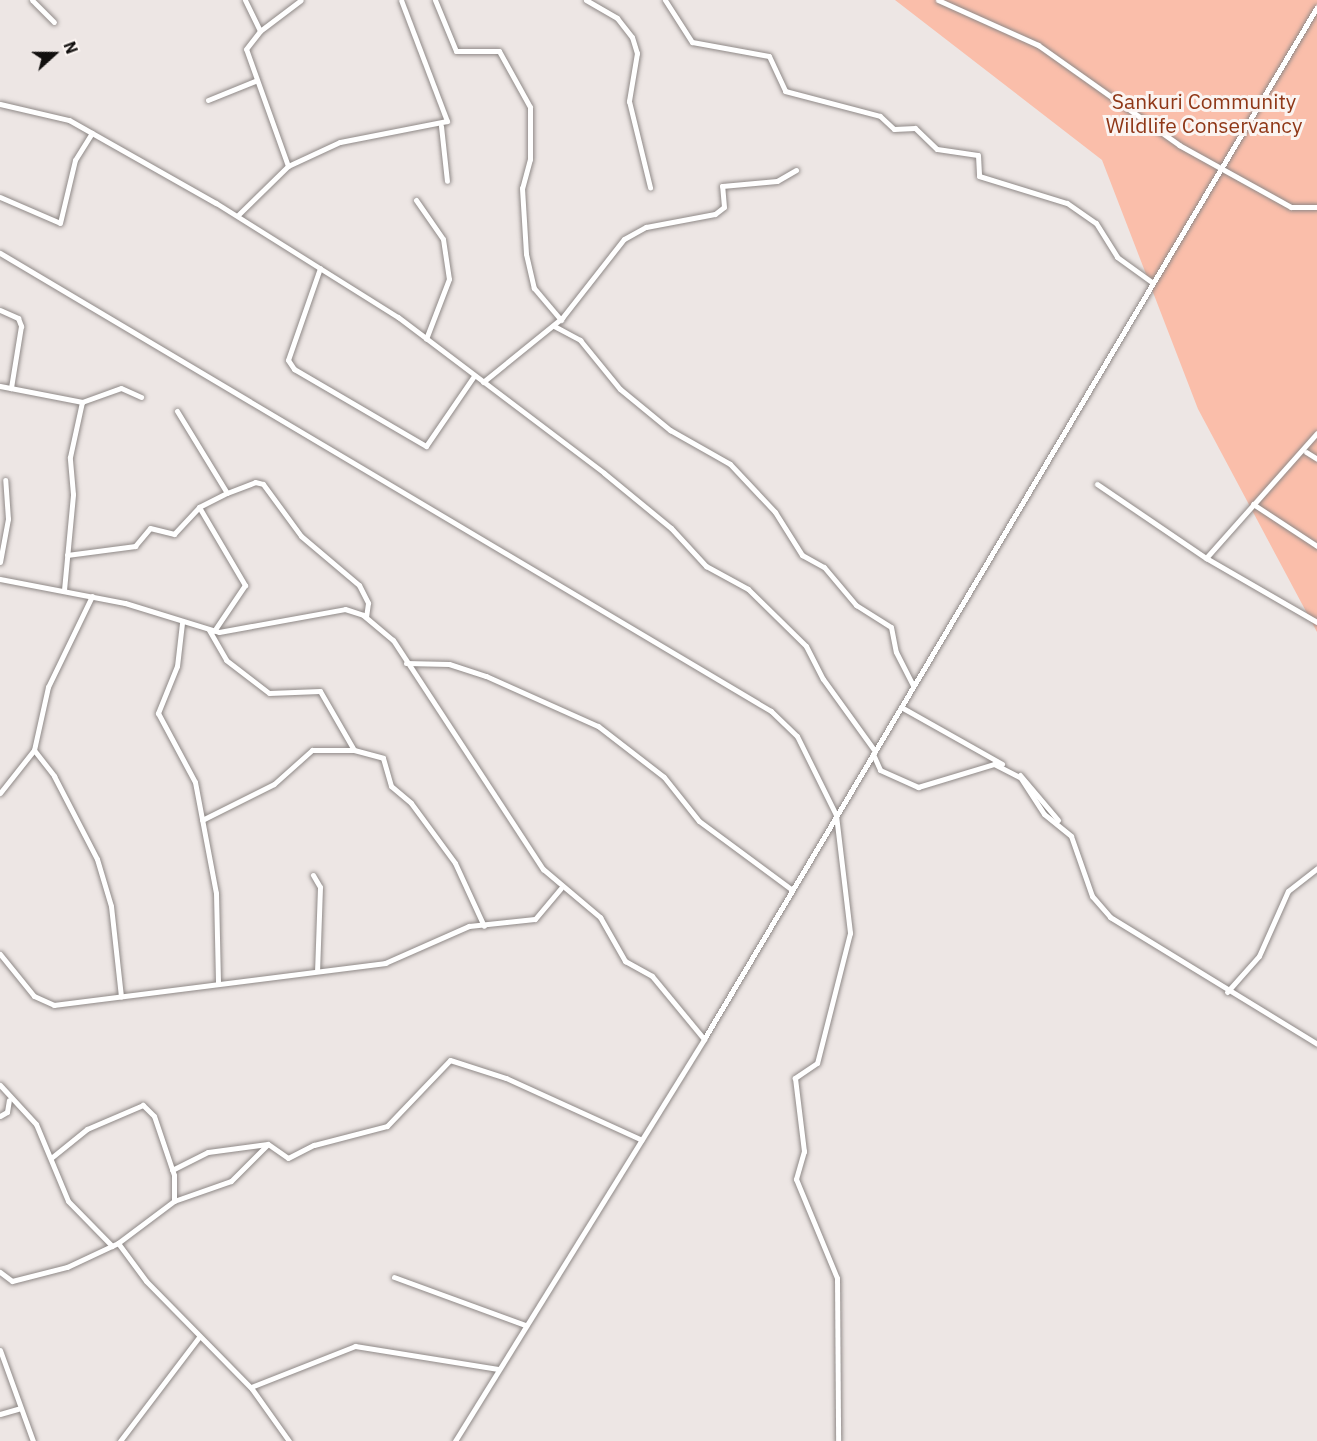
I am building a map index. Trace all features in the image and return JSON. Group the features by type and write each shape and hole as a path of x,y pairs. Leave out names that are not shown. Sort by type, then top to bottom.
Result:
{"street":[{"path":"32,0 54,21"},
{"path":"245,0 260,31"},
{"path":"288,166 255,81 246,49 260,31 301,0"},
{"path":"401,0 447,114 441,126 447,181"},
{"path":"435,0 456,51 498,51 530,107 530,159 522,197 526,254 534,288 561,320"},
{"path":"586,0 617,18 632,37 637,53 629,101 650,187"},
{"path":"665,0 692,42 769,56 785,91 880,116 894,129 915,128 937,149 978,155 979,176 1067,203 1096,223 1117,257 1153,283"},
{"path":"938,0 1038,45 1179,145 1222,166 1291,207 1317,207"},
{"path":"455,1441 704,1039 791,889 1317,7"},
{"path":"208,100 255,81"},
{"path":"0,104 69,120 237,215 426,339 604,473 681,537 706,566 748,589 797,635 874,752 880,771 918,787 994,764 1020,777 1044,814 1059,822"},
{"path":"237,215 288,166 340,142 441,126"},
{"path":"0,197 60,223 75,160 92,133"},
{"path":"483,382 561,320 624,239 646,227 715,214 724,207 722,186 777,181 796,170"},
{"path":"416,200 443,239 449,279 426,339"},
{"path":"0,253 771,711 797,736 836,815 850,933 817,1063 795,1078 804,1151 796,1179 837,1278 838,1441"},
{"path":"320,268 288,360 294,369 426,446 474,376"},
{"path":"0,310 18,318 21,326 11,388"},
{"path":"554,326 580,340 614,382 670,430 730,464 764,499 801,555 824,567 856,605 891,627 896,652 914,686"},
{"path":"0,386 82,402 121,388 141,397"},
{"path":"64,590 73,494 70,457 82,402"},
{"path":"177,411 227,493"},
{"path":"1206,558 1253,504 1306,452 1317,433"},
{"path":"1306,452 1317,459"},
{"path":"0,562 8,519 5,480"},
{"path":"68,555 135,546 150,528 174,534 199,507 255,482 263,484 301,536 359,585 368,603 366,617"},
{"path":"1097,484 1206,558 1317,622"},
{"path":"1253,504 1317,546"},
{"path":"199,507 245,585 212,631"},
{"path":"0,518 8,519"},
{"path":"0,579 64,590 212,631 345,609 366,617 393,640 406,663 561,888 600,917 625,961 640,964 704,1039"},
{"path":"0,793 34,750 48,687 92,597"},
{"path":"182,623 177,666 158,713 192,774 218,914 218,983"},
{"path":"212,631 226,660 269,693 320,691 354,750"},
{"path":"406,663 449,664 486,676 598,726 664,777 699,821 791,889"},
{"path":"901,707 1029,780 1071,836 1098,905 1227,992 1317,1044"},
{"path":"34,750 54,776 100,867 111,906 121,996"},
{"path":"202,820 274,784 312,750 354,750 383,758 391,786 411,803 455,863 483,926"},
{"path":"1227,992 1258,956 1288,891 1317,868"},
{"path":"313,874 320,887 317,971"},
{"path":"0,954 42,1002 121,996 385,963 450,932 535,919 561,888"},
{"path":"172,1170 208,1152 268,1144 288,1158 314,1145 387,1126 450,1060 506,1078 642,1140"},
{"path":"0,1085 9,1100 36,1124 68,1201 115,1245 200,1337 251,1388 289,1441"},
{"path":"0,1116 8,1112 9,1100"},
{"path":"51,1158 87,1129 143,1105 153,1116 172,1170 174,1201"},
{"path":"0,1272 12,1281 67,1267 115,1245 174,1201 231,1181 268,1144"},
{"path":"394,1277 525,1325"},
{"path":"120,1441 200,1337"},
{"path":"251,1388 355,1346 498,1369"},
{"path":"0,1350 18,1409 33,1441"},
{"path":"0,1414 18,1409"}],"green space":[{"name":"Sankuri Community Wildlife Conservancy","path":"895,0 1317,0 1317,632 1198,409 1102,160"}]}
